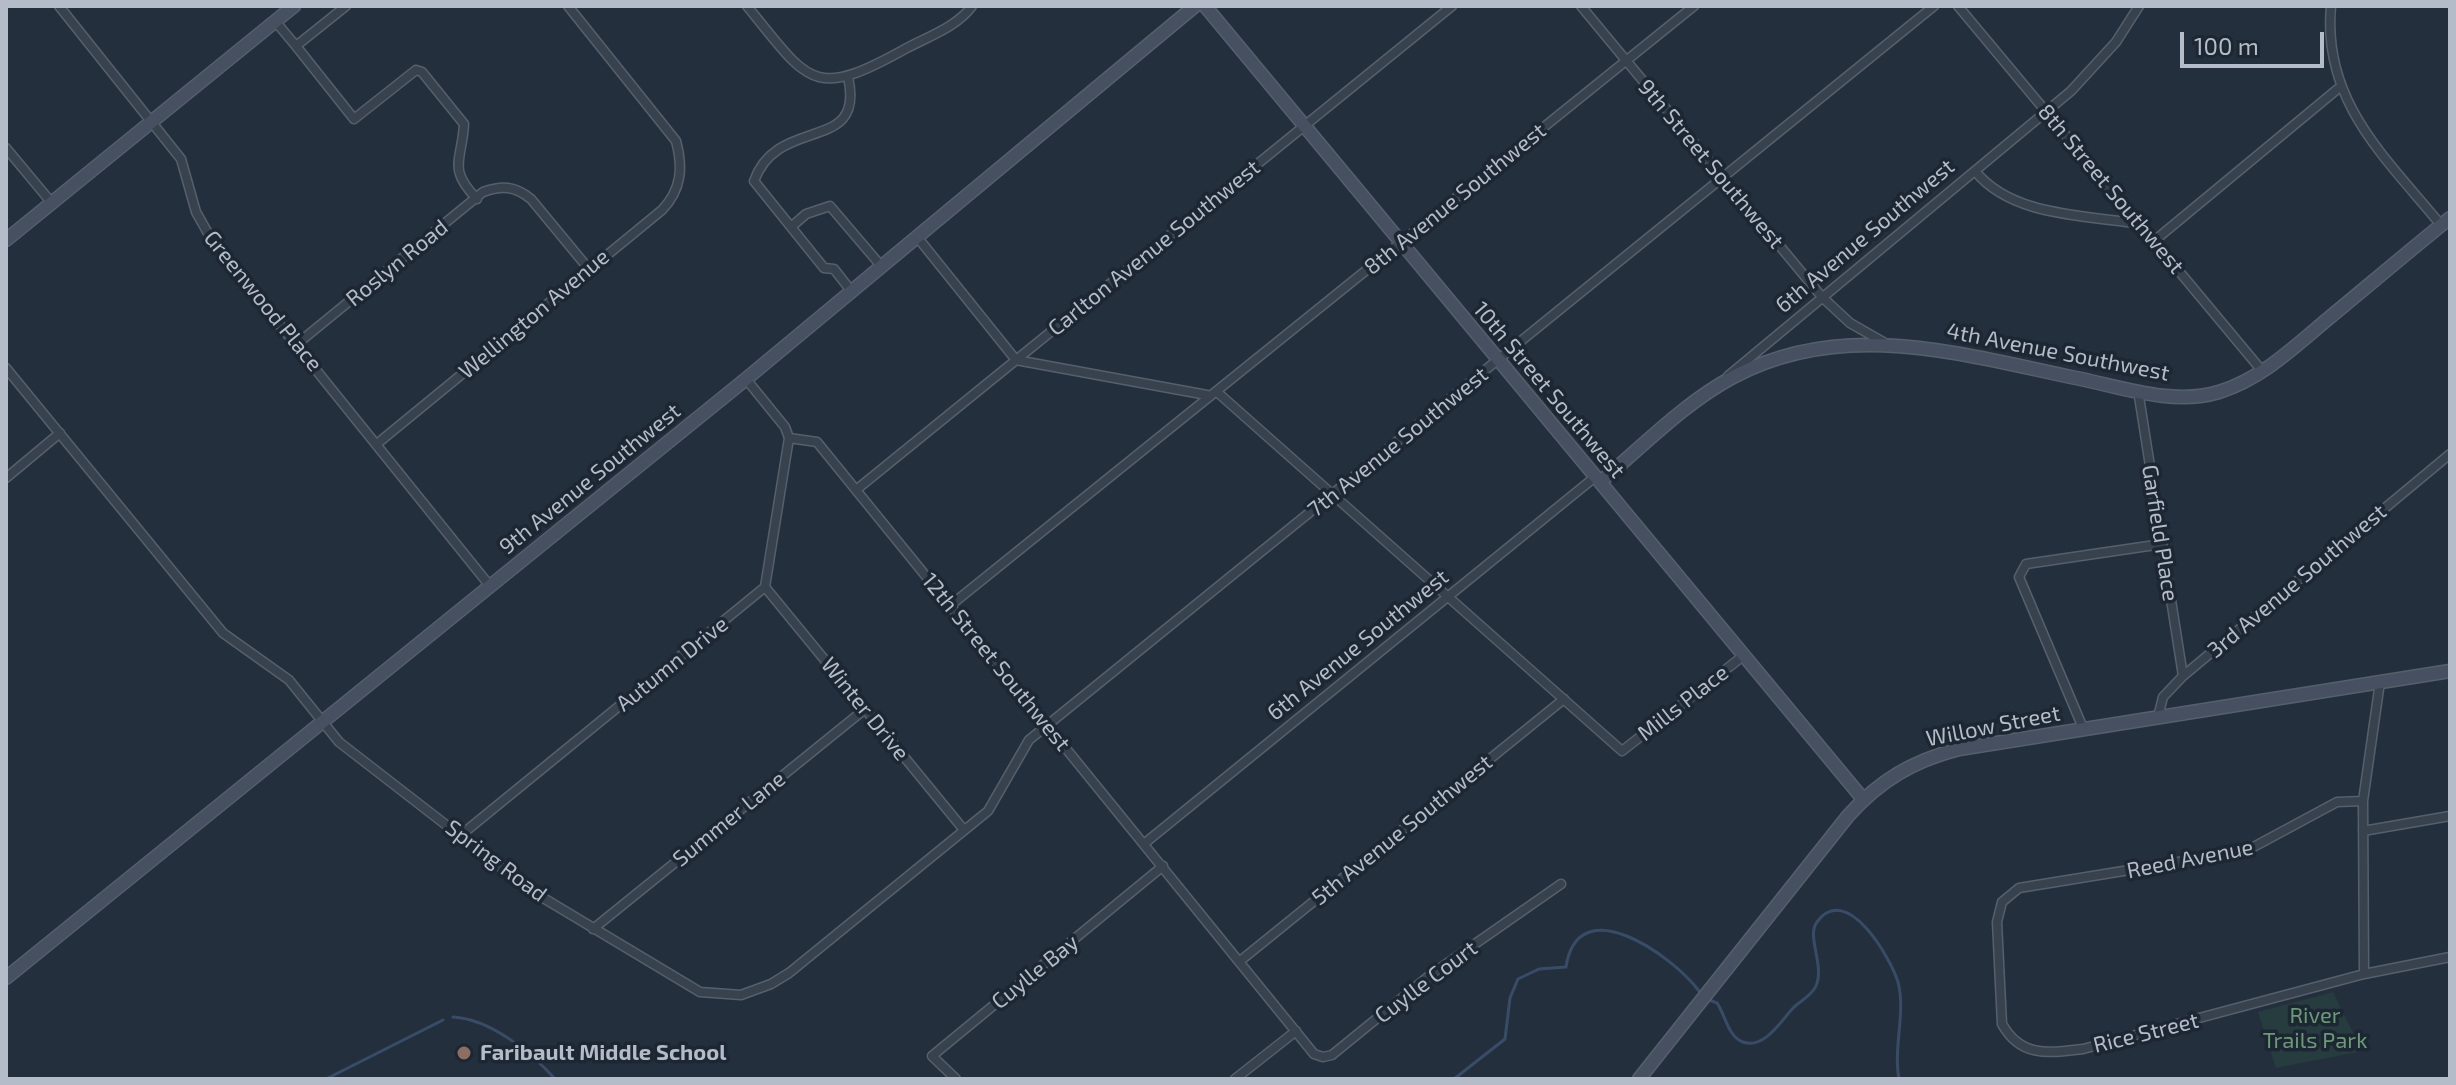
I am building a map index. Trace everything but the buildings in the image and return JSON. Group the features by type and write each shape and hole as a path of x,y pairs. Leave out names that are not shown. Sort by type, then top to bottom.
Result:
{"street":[{"name":"Greenwood Place","path":"59,6 181,159 203,228 490,586"},
{"path":"6,240 294,6"},
{"path":"296,46 346,6"},
{"name":"Wellington Avenue","path":"378,443 671,200 681,176 676,141 568,6"},
{"path":"747,6 797,66 823,78 848,77 958,20 972,6"},
{"name":"9th Avenue Southwest","path":"6,978 746,379 1195,6"},
{"name":"10th Street Southwest","path":"1205,6 1863,799"},
{"name":"Carlton Avenue Southwest","path":"856,490 1452,6"},
{"name":"9th Street Southwest","path":"1581,6 1822,297 1850,323 1885,343"},
{"name":"8th Avenue Southwest","path":"951,605 1694,6"},
{"name":"7th Avenue Southwest","path":"1047,725 1934,6"},
{"name":"8th Street Southwest","path":"1958,6 2263,372"},
{"name":"6th Avenue Southwest","path":"1145,843 1448,597 1705,395 1975,171 2094,67 2139,6"},
{"path":"2331,6 2330,39 2340,87 2352,113 2372,141 2446,221"},
{"path":"275,21 354,119 416,70 422,72 464,124 456,168 458,177 477,199"},
{"path":"848,77 852,103 846,116 833,128 782,144 763,162 754,181 824,268 834,269 852,292"},
{"path":"2154,241 2340,87"},
{"path":"6,148 51,202"},
{"path":"1975,171 1996,192 2024,204 2141,224"},
{"name":"Roslyn Road","path":"297,344 477,199 500,187 522,191 531,199 588,268"},
{"path":"791,227 806,214 830,206 882,267"},
{"name":"4th Avenue Southwest","path":"1705,395 1732,378 1791,354 1853,343 1931,348 2163,396 2215,393 2263,372 2446,221"},
{"path":"918,238 1016,360 1212,394 1564,699"},
{"name":"Spring Road","path":"6,368 223,633 289,680 339,742 530,890 687,986 708,994 741,995 771,984 789,973 988,811 1002,793 1022,749 1047,725"},
{"path":"746,379 785,427 789,438 765,587"},
{"name":"Garfield Place","path":"2138,390 2183,676"},
{"path":"8,473 60,433"},
{"name":"12th Street Southwest","path":"789,438 817,442 1240,961"},
{"name":"3rd Avenue Southwest","path":"2158,717 2163,697 2183,676 2450,454"},
{"path":"2083,728 2019,577 2021,570 2026,564 2162,544"},
{"name":"Winter Drive","path":"765,587 964,830"},
{"name":"Autumn Drive","path":"461,835 765,587"},
{"name":"Mills Place","path":"1564,699 1622,751 1743,656"},
{"name":"Willow Street","path":"1639,1079 1863,799 1892,775 1934,755 2083,728 2450,671"},
{"path":"2364,974 2363,801 2380,682"},
{"name":"5th Avenue Southwest","path":"1240,961 1564,699"},
{"name":"Summer Lane","path":"593,929 865,709"},
{"name":"Reed Avenue","path":"2029,885 2246,851 2337,802 2363,801"},
{"path":"2363,831 2450,816"},
{"name":"Cuylle Bay","path":"956,1079 932,1056 1163,866"},
{"name":"Cuylle Court","path":"1296,1031 1314,1054 1323,1057 1332,1055 1429,976 1561,884"},
{"name":"Rice Street","path":"2029,885 2019,888 2002,902 1997,922 2002,1024 2009,1036 2028,1050 2048,1053 2104,1046 2364,974 2450,957"},
{"path":"1235,1079 1296,1031 1240,961"}],"green space":[{"name":"River Trails Park","path":"2333,992 2362,1051 2276,1068 2258,1012"}],"waterway":[{"path":"1709,1000 1717,1003 1738,1039 1751,1043 1766,1037 1816,986 1818,969 1814,928 1829,912 1841,911 1866,928 1887,957 1898,982 1901,1006 1897,1055 1899,1079"},
{"path":"1454,1079 1505,1039 1510,998 1518,979 1539,969 1566,967 1574,944 1588,932 1606,931 1627,936 1649,947 1669,961 1699,991"},
{"path":"453,1017 495,1030 534,1058 555,1079"},
{"path":"326,1079 443,1020"}],"place":[{"name":"Faribault Middle School","path":"464,1053"}]}
